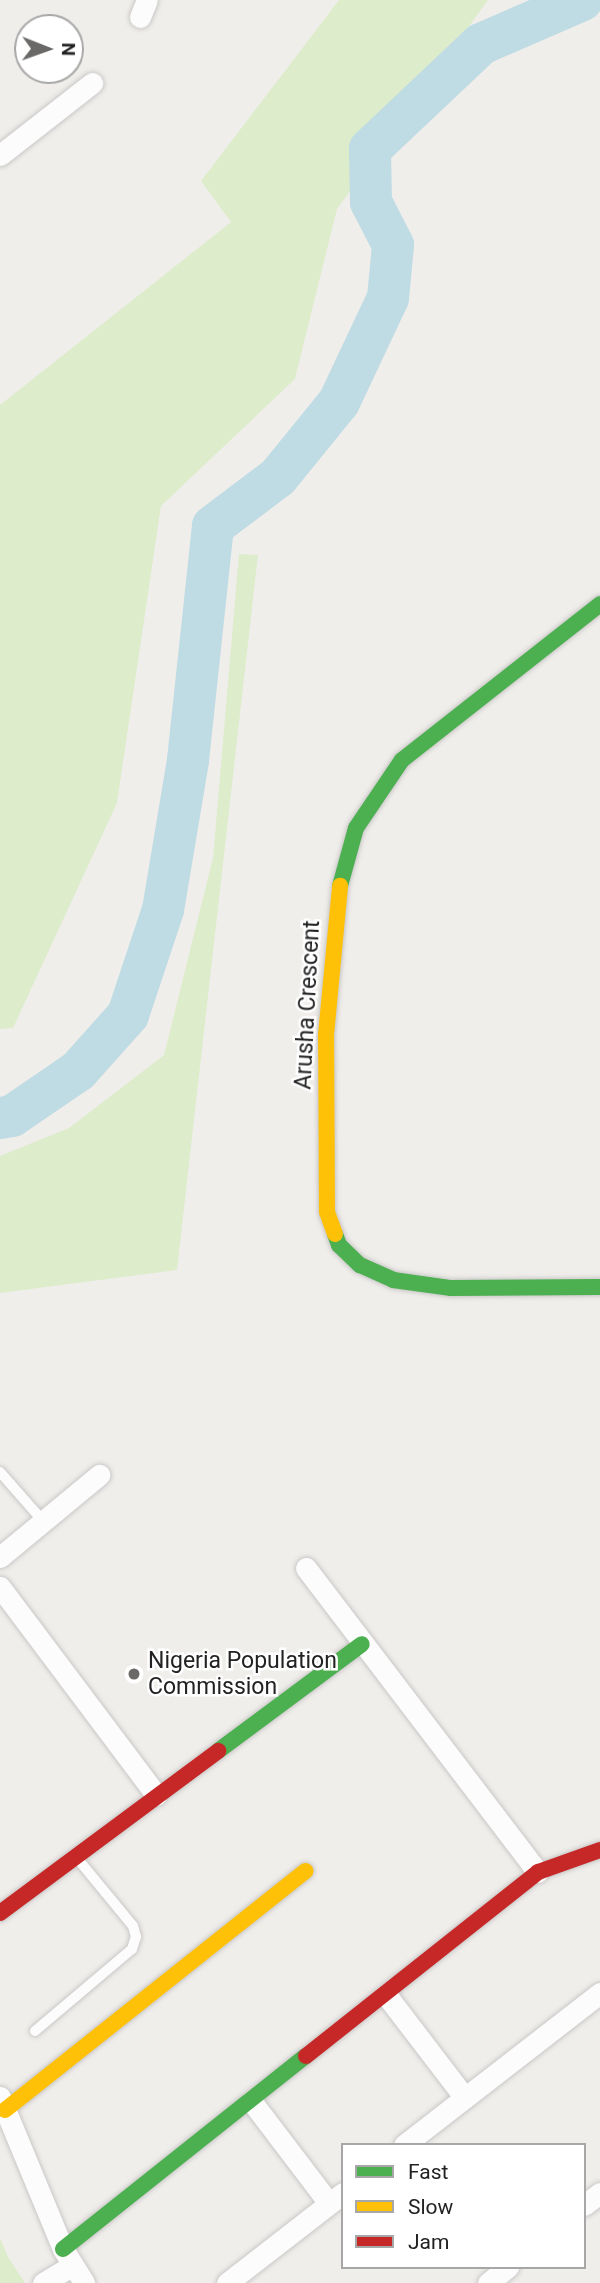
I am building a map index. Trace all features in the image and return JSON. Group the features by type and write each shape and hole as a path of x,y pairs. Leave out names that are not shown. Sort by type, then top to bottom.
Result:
{"street":[{"path":"0,155 92,83"},
{"name":"Arusha Crescent","path":"600,604 402,760 356,828 336,902 326,1035 327,1212 339,1245 360,1265 393,1280 451,1288 600,1287"},
{"path":"0,1557 99,1475"},
{"path":"306,1568 538,1872"},
{"path":"0,1587 156,1795"},
{"path":"0,1913 362,1644"},
{"path":"43,2283 68,2257 252,2102 538,1872 600,1850"},
{"path":"84,2283 68,2257 2,2104 305,1871"},
{"path":"407,2143 600,1993"},
{"path":"387,1996 465,2098"},
{"path":"227,2283 336,2198 252,2102"},
{"path":"586,2204 600,2193"},
{"path":"488,2283 506,2269"}],"lane":[{"path":"0,1472 43,1521"},
{"path":"35,2031 132,1949 136,1937 133,1926 75,1856"}],"green space":[{"path":"339,0 488,0 337,209 295,379 161,506 117,803 13,1028 0,1029 0,405 231,222 201,181"},
{"path":"239,554 258,555 177,1270 0,1293 0,1156 69,1128 164,1055 213,858"},
{"path":"0,2238 8,2257 25,2283 0,2283"}],"waterway":[{"path":"0,1118 12,1116 78,1071 128,1015 163,910 188,760 213,526 278,477 339,402 388,298 393,245 371,202 370,149 481,44 582,0"}],"traffic: fast":[{"path":"340,886 356,828 402,760 600,604"},
{"path":"335,1234 339,1245 360,1265 393,1280 451,1288 600,1287"},
{"path":"218,1751 362,1644"},
{"path":"63,2249 306,2056"}],"traffic: slow":[{"path":"335,1234 327,1212 326,1035 340,886"},
{"path":"5,2110 305,1871"}],"traffic: jam":[{"path":"0,1913 218,1751"},
{"path":"306,2056 538,1872 600,1850"}],"place":[{"name":"Nigeria Population Commission","path":"134,1674"}]}
